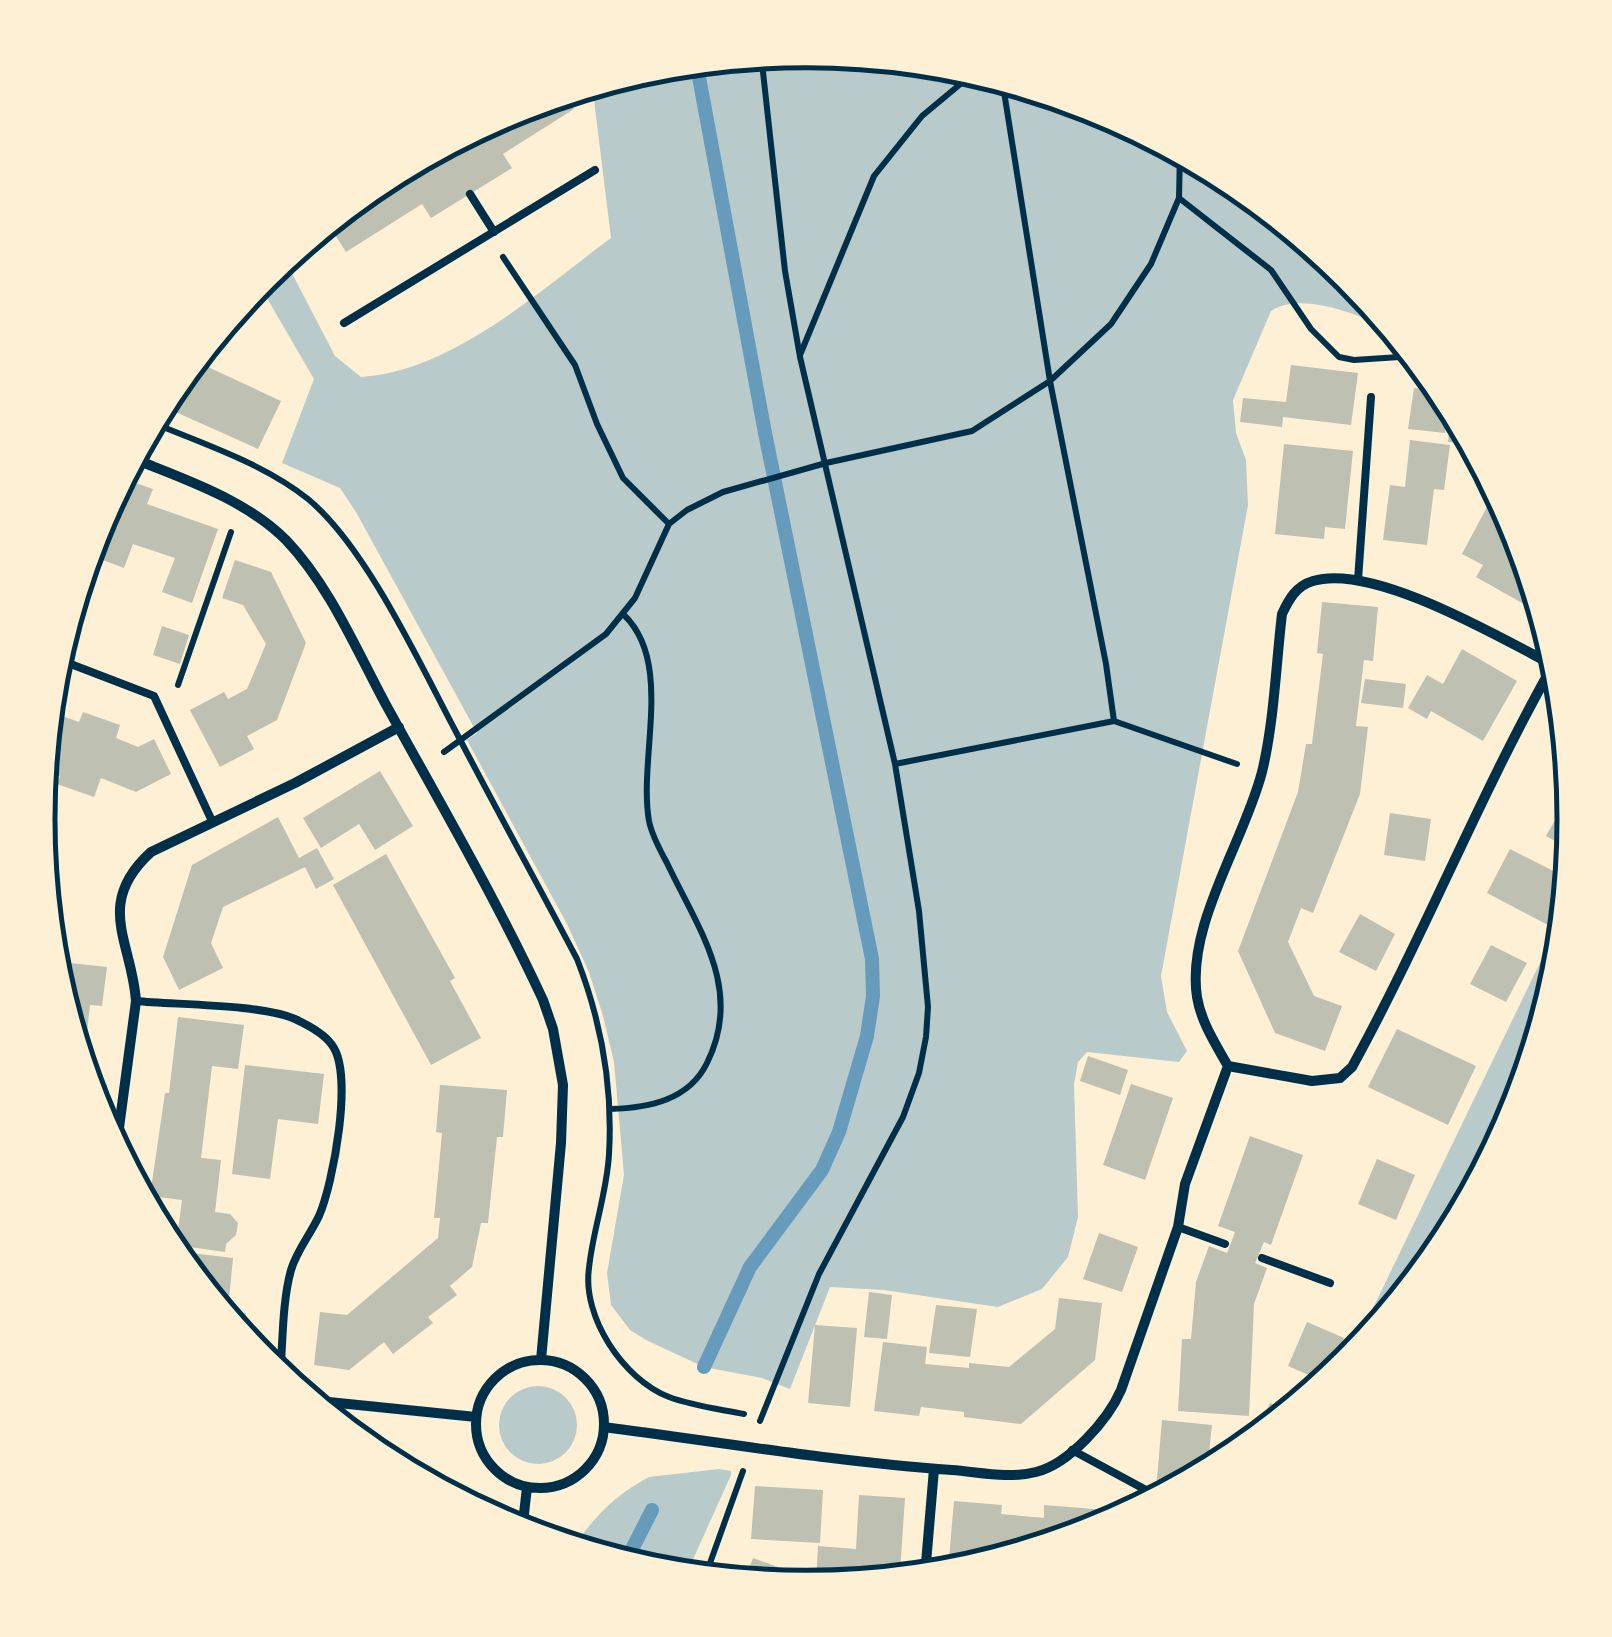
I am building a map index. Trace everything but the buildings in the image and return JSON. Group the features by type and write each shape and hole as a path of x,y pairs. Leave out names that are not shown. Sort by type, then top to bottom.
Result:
{"street":[{"path":"145,463 206,488 265,522 287,542 317,580 422,768 536,986 559,1057 563,1085 562,1143 541,1360"},
{"path":"604,1428 934,1469 1032,1474 1059,1462 1111,1414 1178,1227 1184,1184 1228,1066 1204,1021 1197,998 1196,966 1204,926 1262,770 1282,614 1291,595 1316,580 1358,580 1464,620 1539,654"},
{"path":"1228,1066 1312,1081 1340,1078 1352,1067 1544,681"},
{"path":"119,1121 136,1002 119,910 139,863 151,852 398,727"},
{"path":"541,1360 562,1364 593,1388 602,1407 604,1428 592,1462 580,1475 546,1488 527,1488 494,1470 476,1436 476,1417 480,1401 498,1376 526,1361 541,1360"},
{"path":"335,1403 476,1417"},
{"path":"926,1559 934,1469"},
{"path":"524,1514 527,1488"}],"lane":[{"path":"344,322 596,170"},
{"path":"470,194 491,234"},
{"path":"1358,580 1371,397"},
{"path":"71,664 154,696 212,821"},
{"path":"136,1002 265,1012 292,1018 316,1030 332,1044 340,1060 342,1089 330,1184 290,1274 282,1356"},
{"path":"1178,1227 1225,1244"},
{"path":"1262,1258 1330,1283"},
{"path":"1072,1450 1144,1489"}],"path":[{"path":"710,1563 787,1348 819,1274 903,1118 919,1074 928,1007 919,911 894,764 800,356 785,271 763,69"},
{"path":"800,356 874,176 922,116 961,84"},
{"path":"1004,94 1050,381 1114,722"},
{"path":"422,768 588,649 624,615 670,524 687,510 723,492 792,472 972,431 1050,381 1112,324 1151,264 1179,198 1180,167"},
{"path":"1179,198 1271,270 1311,329 1338,357 1399,357"},
{"path":"491,234 574,365 623,478 670,524"},
{"path":"167,720 240,507"},
{"path":"610,1108 637,1108 669,1100 700,1078 722,1020 716,965 649,824 646,793 650,675 647,650 635,625 624,615"},
{"path":"894,764 1114,722 1214,758 1262,770"}],"shaded area":[{"path":"757,69 855,69 904,74 953,82 1047,107 1182,168 1263,223 1337,287 1367,319 1316,304 1284,305 1271,311 1233,400 1236,433 1246,460 1248,505 1161,976 1167,1012 1187,1051 1179,1062 1087,1052 1078,1062 1074,1084 1078,1217 1068,1257 1042,1289 998,1307 884,1290 830,1287 790,1389 762,1378 704,1367 646,1340 630,1330 611,1305 607,1273 624,1175 614,1062 589,972 467,740 477,733 356,512 340,488 282,463 314,379 266,297 291,272 335,356 361,377 429,360 462,344 525,304 611,238 594,98 659,82"},
{"path":"1545,952 1517,1060 1480,1151 1430,1236 1369,1316"},
{"path":"538,1386 566,1397 577,1425 566,1453 538,1464 510,1453 499,1425 510,1397"},
{"path":"731,1471 693,1560 582,1535 607,1507 649,1477"}],"waterway":[{"path":"699,76 765,433 872,959 873,996 867,1036 839,1132 822,1170 750,1267 704,1367"},
{"path":"632,1549 652,1510"}]}
